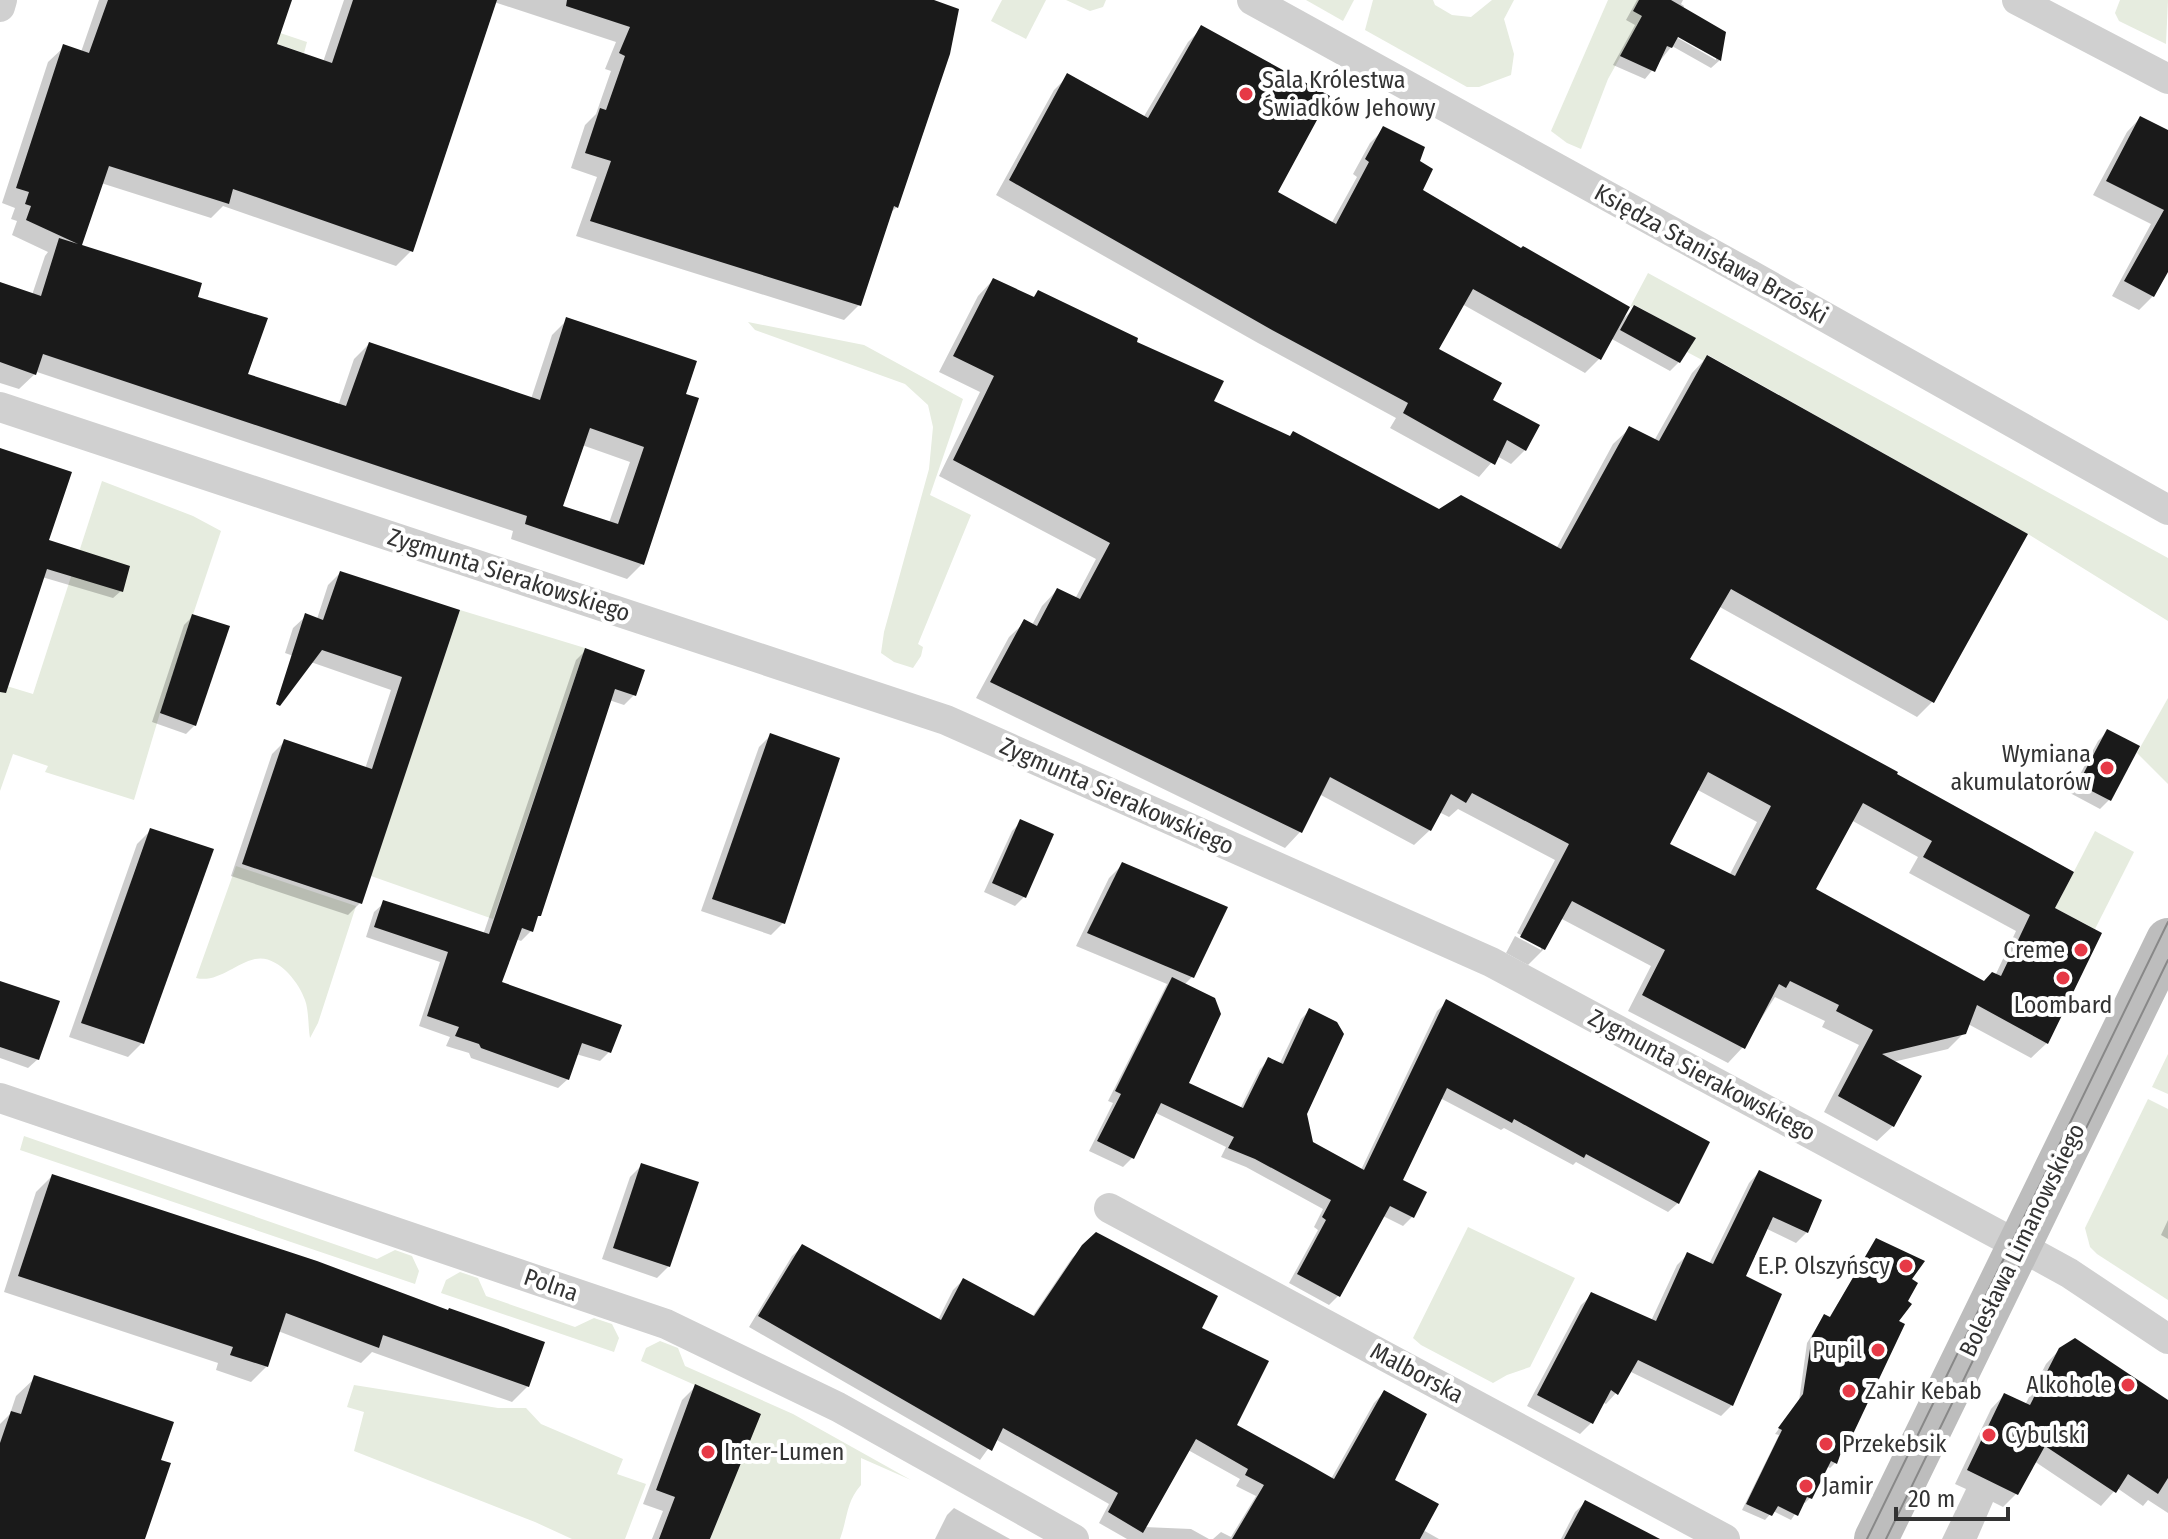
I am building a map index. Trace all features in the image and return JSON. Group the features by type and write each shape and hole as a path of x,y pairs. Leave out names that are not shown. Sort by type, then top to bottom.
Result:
{"street":[{"path":"0,7 2,0"},
{"name":"Księdza Stanisława Brzóski","path":"1252,0 1734,265 2168,510"},
{"path":"2017,0 2168,79"},
{"name":"Zygmunta Sierakowskiego","path":"0,407 946,720 1491,962 2019,1245 2069,1273 2168,1339"},
{"name":"Bolesława Limanowskiego","path":"1876,1539 2168,940"},
{"name":"Polna","path":"0,1098 666,1324 838,1407 1074,1539"},
{"name":"Malborska","path":"1109,1208 1725,1539"}],"shaded area":[{"path":"148,0 182,0 307,42 304,53"},
{"path":"1002,0 1046,0 1026,39 991,21"},
{"path":"1066,0 1106,0 1103,7 1090,11"},
{"path":"1306,0 1354,0 1343,21"},
{"path":"1373,0 1433,0 1435,5 1452,15 1471,17 1492,0 1514,0 1504,19 1514,54 1511,75 1479,87 1467,87 1365,30"},
{"path":"1608,0 1652,0 1608,79 1581,149 1551,131"},
{"path":"2120,0 2168,0 2166,44 2119,21 2115,13"},
{"path":"1648,273 2168,558 2168,621 2028,534 1708,355 1704,361 1687,352 1695,338 1635,305 1630,307"},
{"path":"748,322 864,345 963,399 930,495 971,515 918,644 923,647 913,668 894,662 881,653 929,469 933,427 928,405 905,384 755,330"},
{"path":"102,481 193,516 221,531 134,800 45,772 48,766 13,754 0,791 0,684 33,694"},
{"path":"460,610 585,648 493,919 371,876"},
{"path":"2168,698 2168,784 2137,753"},
{"path":"2095,831 2134,852 2095,929 2055,908"},
{"path":"236,866 356,906 318,1023 310,1038 305,1000 292,978 279,965 255,959 219,976 196,978"},
{"path":"2168,1054 2168,1094 2152,1087"},
{"path":"2148,1099 2168,1109 2168,1300 2097,1254 2090,1247 2085,1228"},
{"path":"24,1136 377,1259 395,1250 412,1256 419,1271 415,1284 20,1150"},
{"path":"1468,1227 1575,1278 1530,1367 1493,1383 1413,1338"},
{"path":"460,1272 478,1278 486,1296 575,1327 594,1318 612,1324 619,1338 614,1352 441,1293 446,1280"},
{"path":"660,1341 678,1348 685,1366 793,1414 911,1480 861,1458 861,1485 850,1504 840,1539 710,1539 760,1414 641,1361 646,1348"},
{"path":"354,1385 498,1408 526,1408 541,1424 623,1459 617,1474 646,1484 625,1539 572,1539 354,1451 364,1412 347,1407"}],"building":[{"path":"108,0 292,0 277,44 332,63 353,0 497,0 413,252 233,189 229,204 109,166 82,245 202,283 198,297 268,318 248,374 346,406 369,342 540,400 566,317 697,361 686,394 699,398 644,565 525,524 527,516 43,354 36,375 0,362 0,282 41,296 59,238 78,244 26,220 31,206 25,204 29,192 16,188 63,44 89,53","holes":["590,428 644,447 618,524 563,506"]},
{"path":"567,0 934,0 959,9 950,54 861,306 590,221 611,161 585,153 600,108 606,110 625,56 619,53 630,27 566,6"},
{"path":"1639,0 1671,0 1726,32 1721,61 1678,37 1672,48 1667,46 1655,72 1620,56 1642,16 1633,11"},
{"path":"1201,25 1330,96 1278,192 1336,224 1369,162 1365,159 1383,126 1425,147 1420,161 1433,169 1423,190 1630,307 1601,360 1473,289 1439,349 1502,383 1493,400 1540,425 1526,451 1507,440 1495,465 1403,413 1408,403 1272,330 1009,180 1067,73 1148,118"},
{"path":"2140,116 2168,130 2168,272 2154,297 2124,281 2164,210 2106,181"},
{"path":"993,278 1034,297 1038,290 1138,338 1137,342 1224,381 1214,401 1290,436 1293,431 1439,509 1461,495 1561,549 1629,426 1659,441 1707,355 2028,534 1934,703 1731,589 1690,659 2074,872 2055,908 2102,933 2048,1044 1977,1005 1966,1034 1882,1054 1922,1076 1894,1127 1838,1096 1873,1030 1836,1011 1839,1005 1790,981 1786,988 1779,984 1745,1049 1642,995 1665,950 1572,901 1545,950 1520,937 1569,844 1472,793 1466,803 1451,794 1431,831 1330,777 1302,833 990,682 1024,619 1037,626 1057,588 1080,599 1110,543 953,460 994,376 953,356","holes":["1708,772 1771,806 1735,876 1670,844","1863,803 1932,841 1923,857 2030,915 2001,976 1992,972 1984,981 1816,889"]},
{"path":"1634,305 1696,338 1680,363 1620,330"},
{"path":"0,448 72,472 49,540 130,566 123,592 47,569 6,693 0,692"},
{"path":"340,571 460,610 362,904 242,864 284,739 372,769 402,677 322,650 280,706 276,704 305,613 323,620"},
{"path":"192,614 230,626 196,726 160,713"},
{"path":"585,648 645,670 636,696 615,689 541,916 538,916 533,932 522,928 502,982 622,1025 611,1053 582,1043 569,1080 481,1048 479,1044 455,1036 459,1027 427,1016 448,952 374,927 383,900 489,934"},
{"name":"Wymiana akumulatorów","path":"2107,729 2140,746 2111,801 2078,784"},
{"path":"770,733 840,758 785,924 712,899"},
{"path":"1020,819 1054,834 1026,898 992,883"},
{"path":"150,828 214,849 144,1044 81,1023"},
{"path":"1122,862 1228,907 1194,978 1087,933"},
{"path":"1172,977 1215,998 1221,1014 1189,1083 1243,1108 1268,1057 1283,1064 1309,1008 1337,1022 1344,1034 1307,1114 1313,1142 1364,1170 1446,999 1710,1142 1679,1204 1586,1154 1584,1158 1514,1119 1512,1123 1447,1088 1403,1180 1427,1192 1414,1218 1390,1206 1340,1297 1297,1274 1326,1220 1322,1217 1331,1200 1228,1148 1234,1137 1161,1103 1134,1159 1097,1141 1121,1094 1115,1091"},
{"path":"0,981 60,1001 39,1060 0,1047"},
{"path":"641,1163 699,1182 670,1267 613,1248"},
{"path":"1759,1170 1822,1200 1808,1233 1773,1217 1746,1276 1782,1294 1733,1406 1638,1360 1618,1395 1611,1390 1593,1424 1537,1395 1591,1292 1656,1321 1687,1252 1713,1264"},
{"path":"52,1174 317,1261 545,1342 529,1387 383,1335 379,1348 286,1313 268,1367 230,1355 233,1347 18,1276"},
{"path":"1096,1232 1218,1296 1202,1328 1269,1361 1237,1425 1334,1479 1384,1390 1427,1414 1395,1480 1439,1504 1420,1539 1232,1539 1264,1485 1245,1475 1248,1469 1196,1439 1143,1533 1108,1512 1118,1493 1003,1428 992,1451 758,1316 802,1244 941,1320 963,1278 1034,1316 1082,1245"},
{"path":"1876,1238 1925,1261 1912,1279 1918,1283 1908,1301 1912,1304 1899,1321 1905,1324 1853,1434 1844,1444 1837,1464 1831,1461 1812,1499 1807,1497 1798,1516 1778,1506 1772,1516 1746,1504 1782,1430 1778,1428 1803,1394 1812,1336 1824,1314 1830,1317"},
{"path":"2075,1338 2168,1400 2168,1478 2158,1494 2128,1474 2116,1493 2045,1446 2018,1495 1967,1470 2004,1393 2030,1405 2059,1348"},
{"path":"34,1375 174,1422 161,1460 171,1463 145,1539 0,1539 0,1443 11,1411 21,1414"},
{"name":"Inter-Lumen","path":"695,1384 761,1414 710,1539 659,1539 675,1497 656,1490"},
{"path":"1585,1500 1660,1539 1564,1539"}],"tram line":[{"path":"1867,1539 2168,922"},
{"path":"1886,1539 2168,960"}],"place":[{"name":"Sala Królestwa Świadków Jehowy","path":"1246,94"},
{"name":"Wymiana akumulatorów","path":"2107,768"},
{"name":"Creme","path":"2081,950"},
{"name":"Loombard","path":"2063,978"},
{"name":"E.P. Olszyńscy","path":"1906,1266"},
{"name":"Pupil","path":"1878,1350"},
{"name":"Alkohole","path":"2128,1385"},
{"name":"Zahir Kebab","path":"1849,1391"},
{"name":"Cybulski","path":"1989,1435"},
{"name":"Przekebsik","path":"1826,1444"},
{"name":"Inter-Lumen","path":"708,1452"},
{"name":"Jamir","path":"1806,1486"}]}
